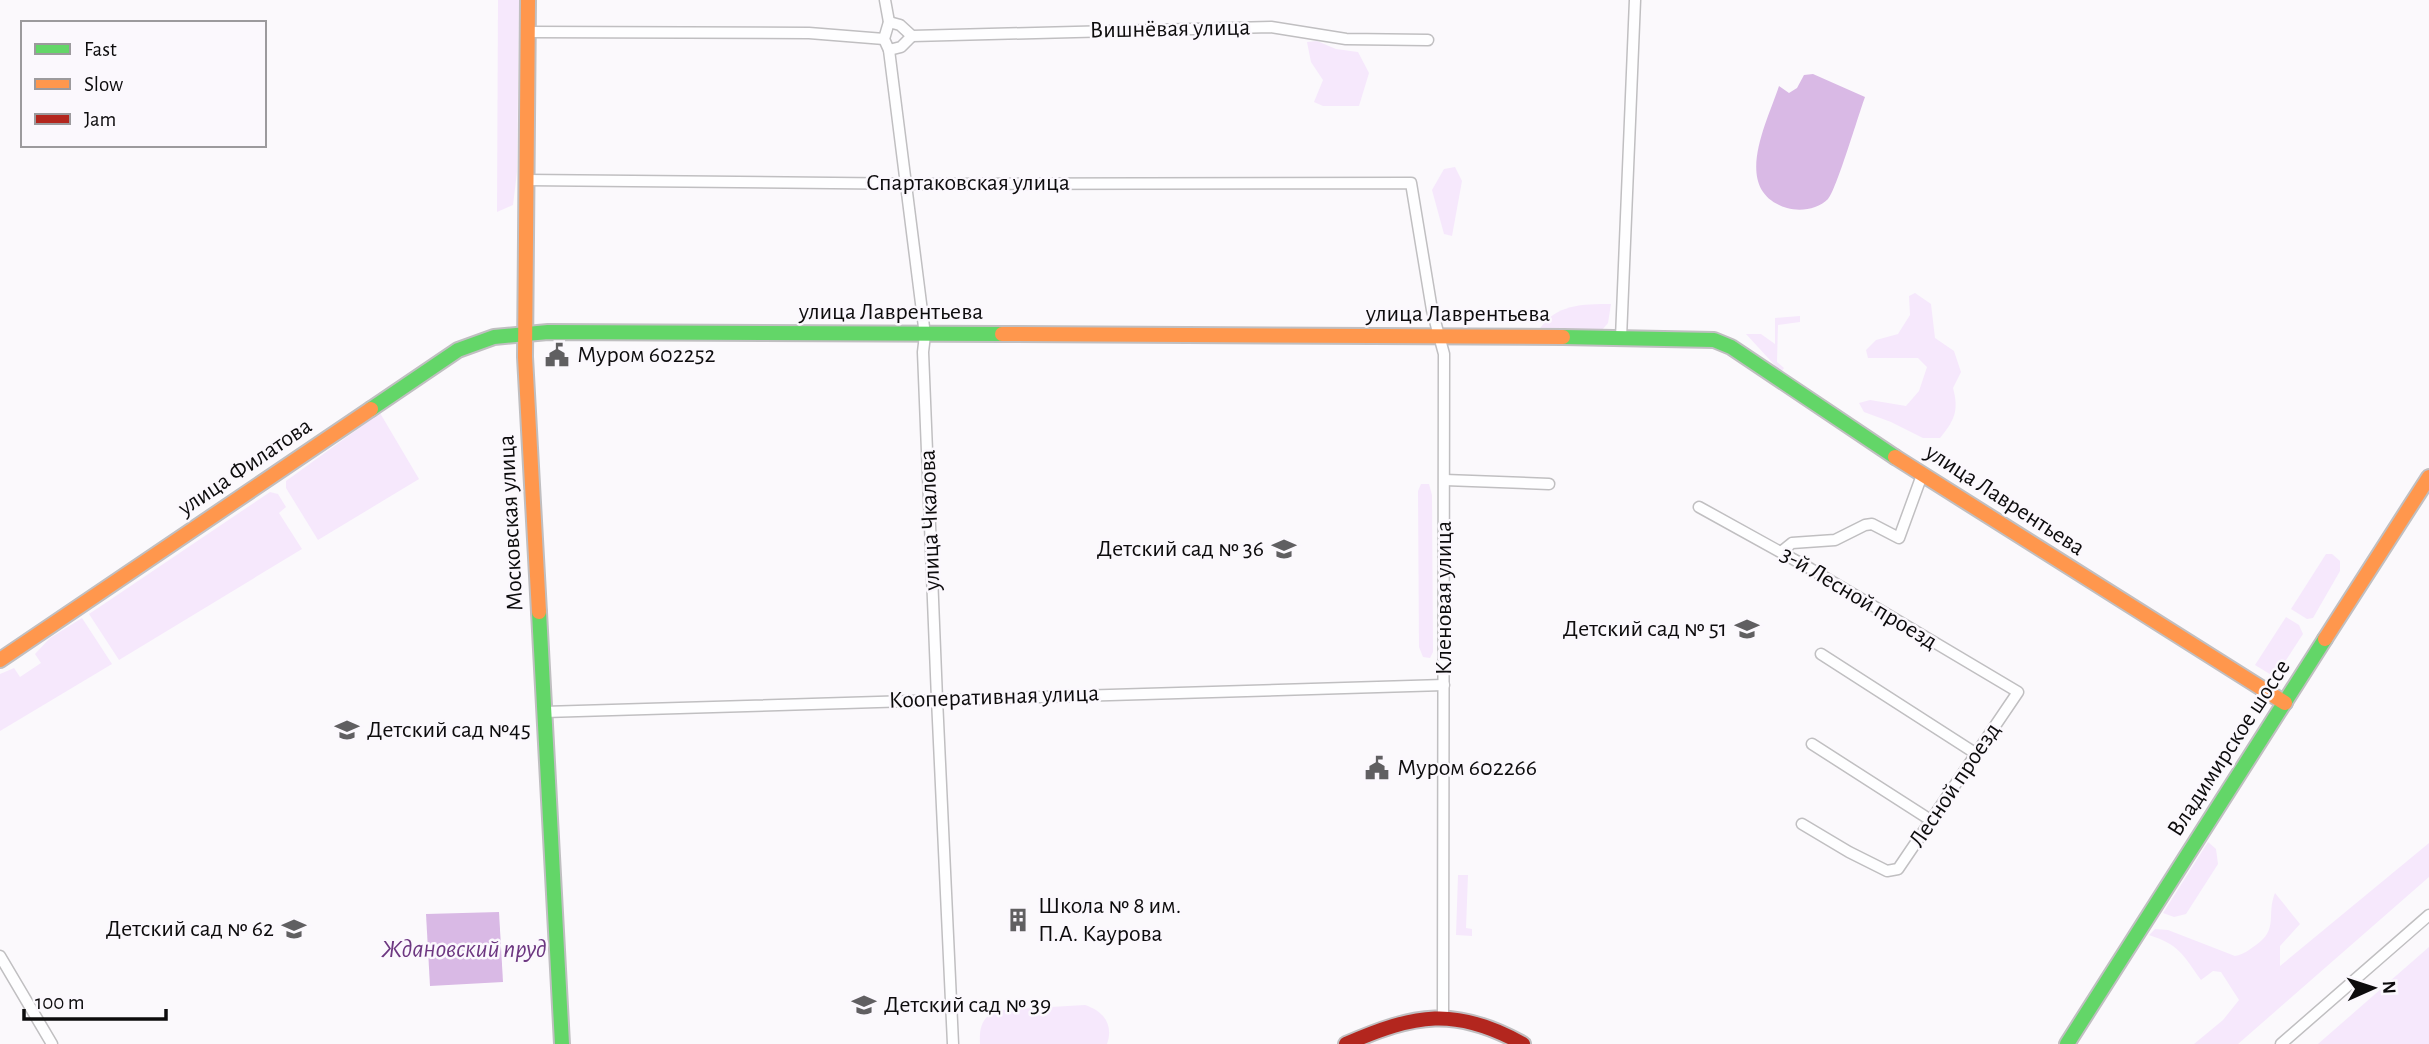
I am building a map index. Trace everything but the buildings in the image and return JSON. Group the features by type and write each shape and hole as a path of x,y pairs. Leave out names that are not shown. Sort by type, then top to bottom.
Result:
{"street":[{"name":"Московская улица","path":"528,0 525,333 562,1044"},
{"path":"527,32 809,33 884,39 889,22 885,0"},
{"path":"1621,338 1635,0"},
{"path":"889,22 900,25 912,36"},
{"name":"Вишнёвая улица","path":"889,50 901,47 912,36 1272,27 1346,39 1428,40"},
{"name":"улица Чкалова","path":"884,39 889,50 925,335 937,699 953,1044"},
{"name":"Спартаковская улица","path":"526,180 1411,183"},
{"name":"Кленовая улица","path":"1411,183 1432,310 1444,354 1443,1016"},
{"name":"улица Лаврентьева","path":"525,333 1714,340 1731,347 1922,475 2284,703"},
{"name":"улица Филатова","path":"0,660 458,350 494,337 525,333"},
{"path":"1781,552 1792,543 1835,540 1872,524 1899,538 1922,475"},
{"name":"Владимирское шоссе","path":"2067,1044 2429,477"},
{"path":"1445,480 1549,484"},
{"name":"3-й Лесной проезд","path":"1699,507 1781,552 2018,692"},
{"path":"1821,654 1975,753"},
{"name":"Кооперативная улица","path":"544,712 1444,685"},
{"name":"Лесной проезд","path":"1802,824 1887,871 1898,869 2018,692"},
{"path":"1812,744 1932,821"},
{"path":"2281,1044 2429,915"},
{"path":"0,956 52,1044"},
{"path":"1346,1044 1409,1022 1443,1016 1483,1023 1523,1044"}],"shaded area":[{"path":"498,0 519,0 517,172 513,205 497,212"},
{"path":"1317,41 1336,49 1358,52 1369,73 1359,106 1323,106 1314,102 1323,80 1311,62 1307,42"},
{"path":"1455,167 1462,181 1452,236 1444,234 1432,190 1444,169"},
{"path":"1915,293 1931,304 1935,338 1954,351 1961,372 1953,388 1956,403 1954,414 1940,438 1923,438 1864,412 1859,403 1870,400 1906,406 1919,391 1927,367 1918,358 1868,358 1866,350 1876,340 1898,334 1910,315 1909,296"},
{"path":"1611,304 1608,323 1602,330 1539,330 1561,310 1580,305"},
{"path":"1800,316 1800,322 1778,325 1777,362 1784,368 1781,372 1746,334 1761,334 1775,344 1775,318"},
{"path":"380,413 419,479 318,540 286,488 286,481"},
{"path":"1421,484 1429,484 1432,495 1433,652 1430,658 1423,657 1419,647 1418,491"},
{"path":"270,492 278,494 286,507 279,513 302,549 119,660 89,614"},
{"path":"2326,554 2332,554 2340,561 2340,571 2313,618 2307,619 2291,609"},
{"path":"2286,617 2299,625 2303,634 2273,676 2255,665"},
{"path":"82,618 112,664 0,731 0,674 14,668 20,677 41,663 35,654 50,638"},
{"path":"2208,842 2216,849 2218,864 2186,914 2174,917 2163,913"},
{"path":"2429,843 2429,877 2238,1044 2194,1044 2223,1020 2239,1000 2221,972 2213,971 2201,980 2185,957 2174,947 2149,935 2155,929 2168,930 2235,956 2256,945 2267,933 2275,893 2300,924 2280,946 2280,966"},
{"path":"1458,875 1468,875 1466,928 1472,929 1472,936 1456,935"},
{"path":"2429,947 2429,1044 2318,1044"},
{"path":"1085,1005 1102,1015 1108,1024 1107,1044 980,1044 980,1032 985,1019 999,1010"}],"water":[{"path":"1813,74 1865,97 1832,193 1828,199 1814,207 1792,209 1770,199 1760,187 1756,172 1757,155 1779,86 1789,93 1797,88 1804,75"},
{"name":"Ждановский пруд","path":"499,912 503,982 430,986 426,914"}],"traffic: fast":[{"path":"371,409 458,350 494,337 548,332 1002,334"},
{"path":"1563,337 1714,340 1731,347 1895,457"},
{"path":"539,612 562,1044"},
{"path":"2067,1044 2325,639"}],"traffic: slow":[{"path":"528,0 525,357 539,612"},
{"path":"1002,334 1563,337"},
{"path":"0,660 371,409"},
{"path":"1895,457 2285,703"},
{"path":"2325,639 2429,477"}],"traffic: jam":[{"path":"1346,1044 1393,1026 1435,1018 1476,1024 1523,1044"}],"place":[{"name":"Муром 602252","path":"557,355"},
{"name":"Детский сад № 36","path":"1284,549"},
{"name":"Детский сад № 51","path":"1747,629"},
{"name":"Детский сад №45","path":"347,730"},
{"name":"Муром 602266","path":"1377,768"},
{"name":"Школа № 8 им. П.А. Каурова","path":"1018,920"},
{"name":"Детский сад № 62","path":"294,929"},
{"name":"Детский сад № 39","path":"864,1005"}]}
